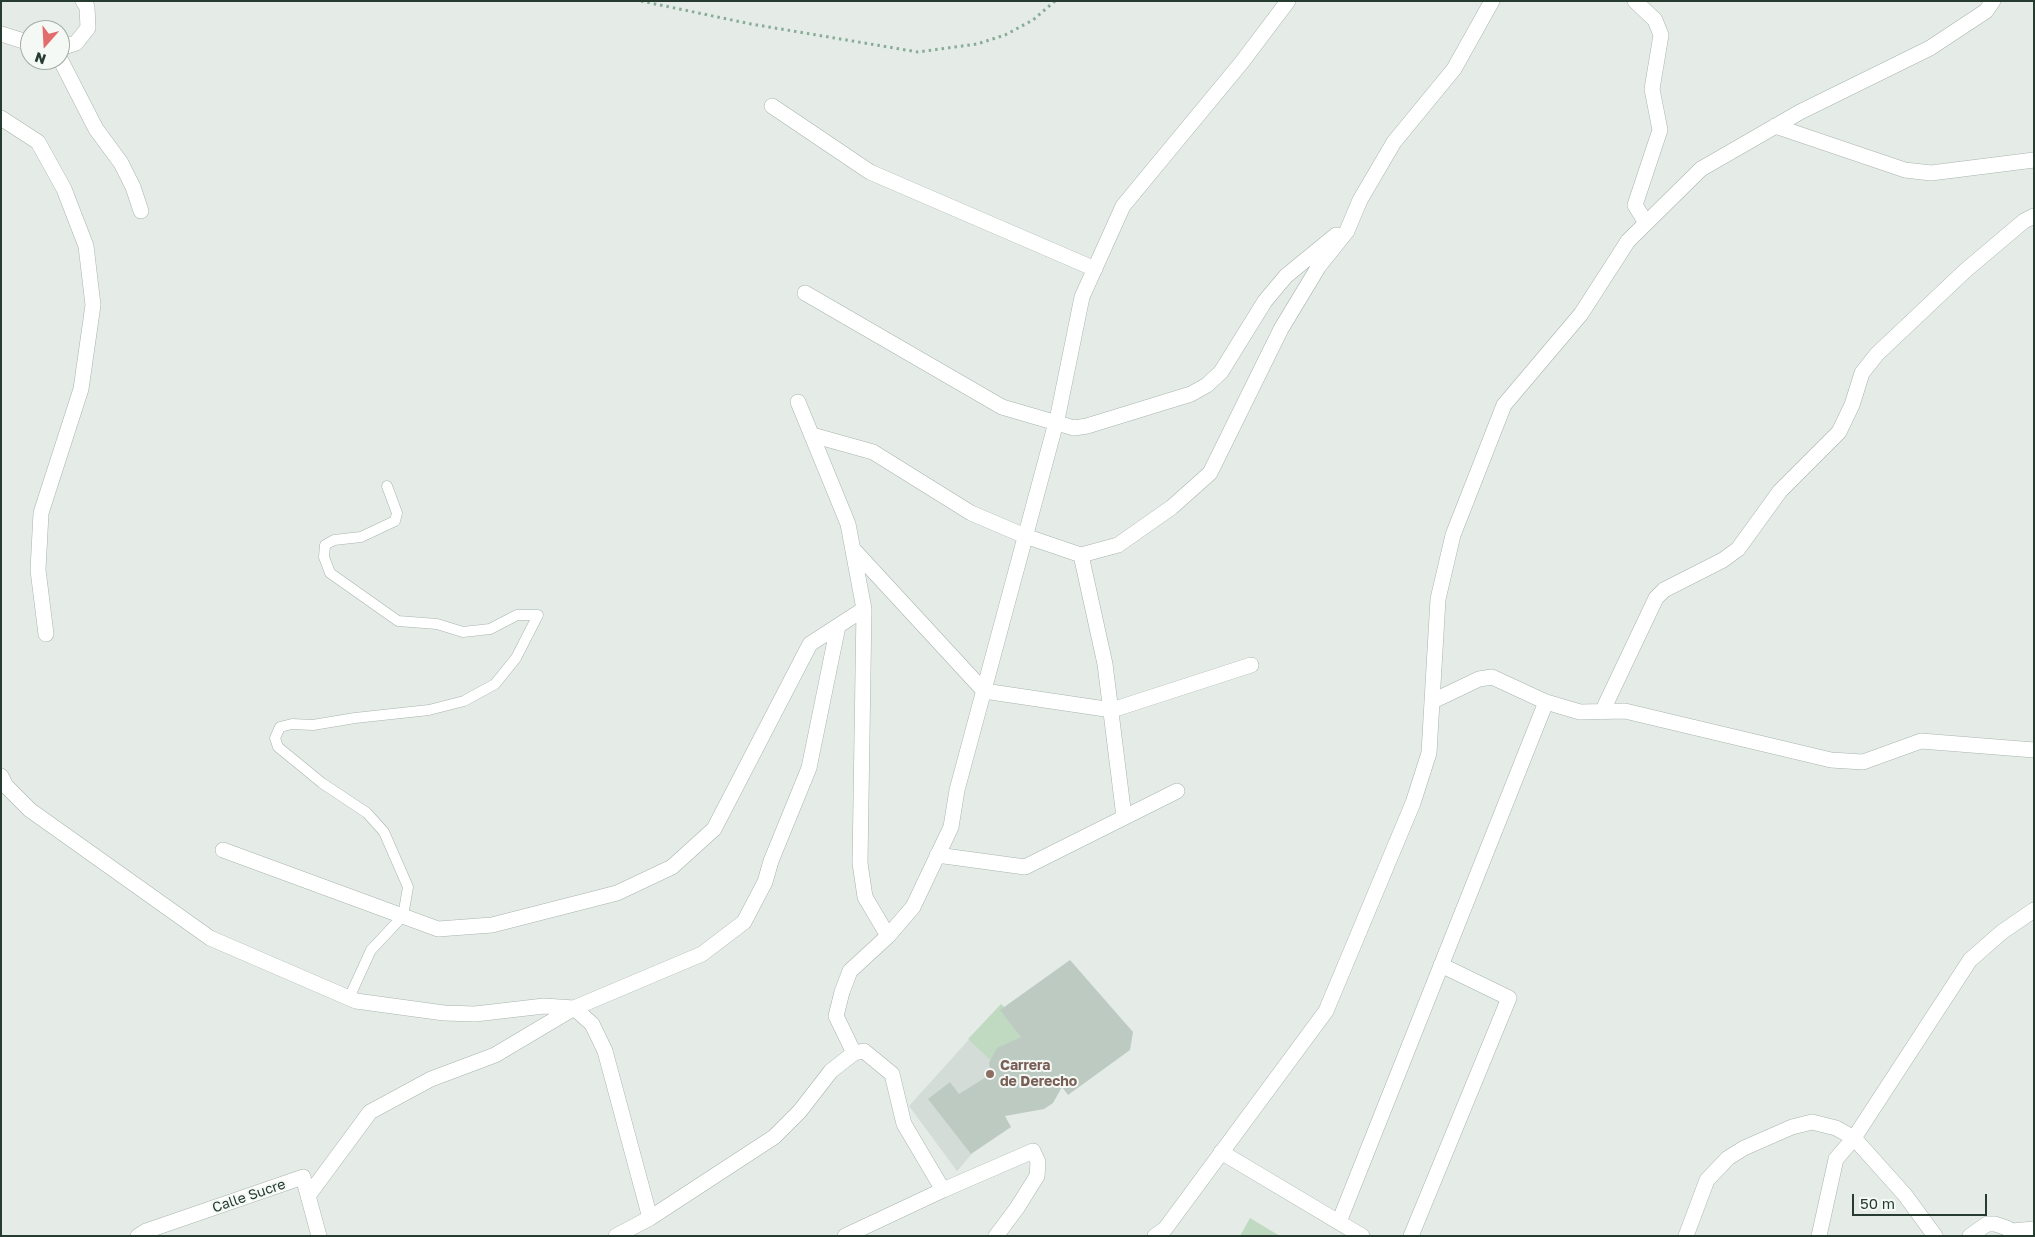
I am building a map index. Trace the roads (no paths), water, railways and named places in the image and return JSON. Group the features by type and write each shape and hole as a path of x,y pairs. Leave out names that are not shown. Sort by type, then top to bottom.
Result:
{"street":[{"path":"70,45 76,43 88,28 87,7 83,1"},
{"path":"854,1053 836,1016 842,992 850,971 888,936 913,907 952,826 957,790 1055,424 1082,297 1123,206 1242,62 1288,1"},
{"path":"812,435 873,452 971,513 1025,536 1080,555 1118,544 1172,507 1210,473 1281,329 1319,266 1347,231 1360,200 1394,142 1454,69 1492,1"},
{"path":"1635,1 1655,20 1661,36 1652,89 1660,130 1636,205 1646,223"},
{"path":"1155,1236 1165,1229 1326,1011 1413,803 1429,754 1438,599 1453,535 1504,405 1581,314 1628,241 1701,169 1775,126 1930,48 1986,11 1993,1"},
{"path":"1,34 20,40"},
{"path":"66,70 96,129 121,163 133,187 141,211"},
{"path":"772,106 870,172 1095,269"},
{"path":"1,118 38,142 64,189 86,246 93,305 81,389 41,512 38,570 46,634"},
{"path":"1775,126 1905,170 1916,172 1931,172 2034,160"},
{"path":"1602,712 1656,598 1664,590 1723,560 1738,549 1780,491 1839,432 1852,405 1862,374 1877,354 1966,270 2024,222 2034,216"},
{"path":"805,292 1002,407 1074,428 1087,426 1191,394 1207,385 1221,372 1266,301 1286,276 1351,222"},
{"path":"798,402 848,524 864,609 860,863 865,897 888,936"},
{"path":"853,548 984,691 1112,710 1251,665"},
{"path":"1080,555 1105,664 1124,817"},
{"path":"222,850 438,929 492,925 617,892 672,868 714,829 810,644 864,609"},
{"path":"308,1196 370,1112 431,1079 495,1055 574,1008 702,954 744,922 765,882 771,861 809,768 838,626"},
{"path":"1433,702 1480,679 1492,677 1546,702 1580,712 1625,711 1850,763 1863,762 1921,741 2034,750"},
{"path":"1339,1222 1546,702"},
{"path":"1,776 6,786 30,810 210,938 356,1001 444,1013 475,1014 544,1006 574,1008 592,1024 605,1051 650,1218"},
{"path":"937,856 1025,867 1177,790"},
{"path":"1819,1236 1836,1159 1854,1138 1970,960 2002,932 2034,910"},
{"path":"1411,1236 1509,998 1441,965"},
{"path":"616,1236 650,1218 774,1137 800,1111 831,1071 854,1053 864,1051 892,1074 904,1124 943,1190"},
{"path":"1686,1236 1707,1180 1728,1158 1744,1148 1792,1127 1812,1122 1836,1128 1854,1138 1905,1195 1935,1236"},
{"path":"845,1236 943,1190 1033,1151 1038,1162 1037,1176 1017,1208 996,1236"},
{"path":"1221,1152 1362,1236"},
{"name":"Calle Sucre","path":"138,1236 303,1177 319,1236"},
{"path":"1970,1236 1987,1224 1995,1224 2014,1234 2034,1229"}],"lane":[{"path":"349,998 371,950 403,916 408,887 384,832 367,813 322,783 278,747 275,738 280,727 292,724 313,725 355,718 429,710 464,701 495,684 516,658 538,615 517,615 490,629 463,632 437,624 398,621 330,573 324,557 325,545 334,540 361,537 395,521 397,513 387,486"}],"place":[{"name":"Carrera de Derecho","path":"990,1074"}]}
